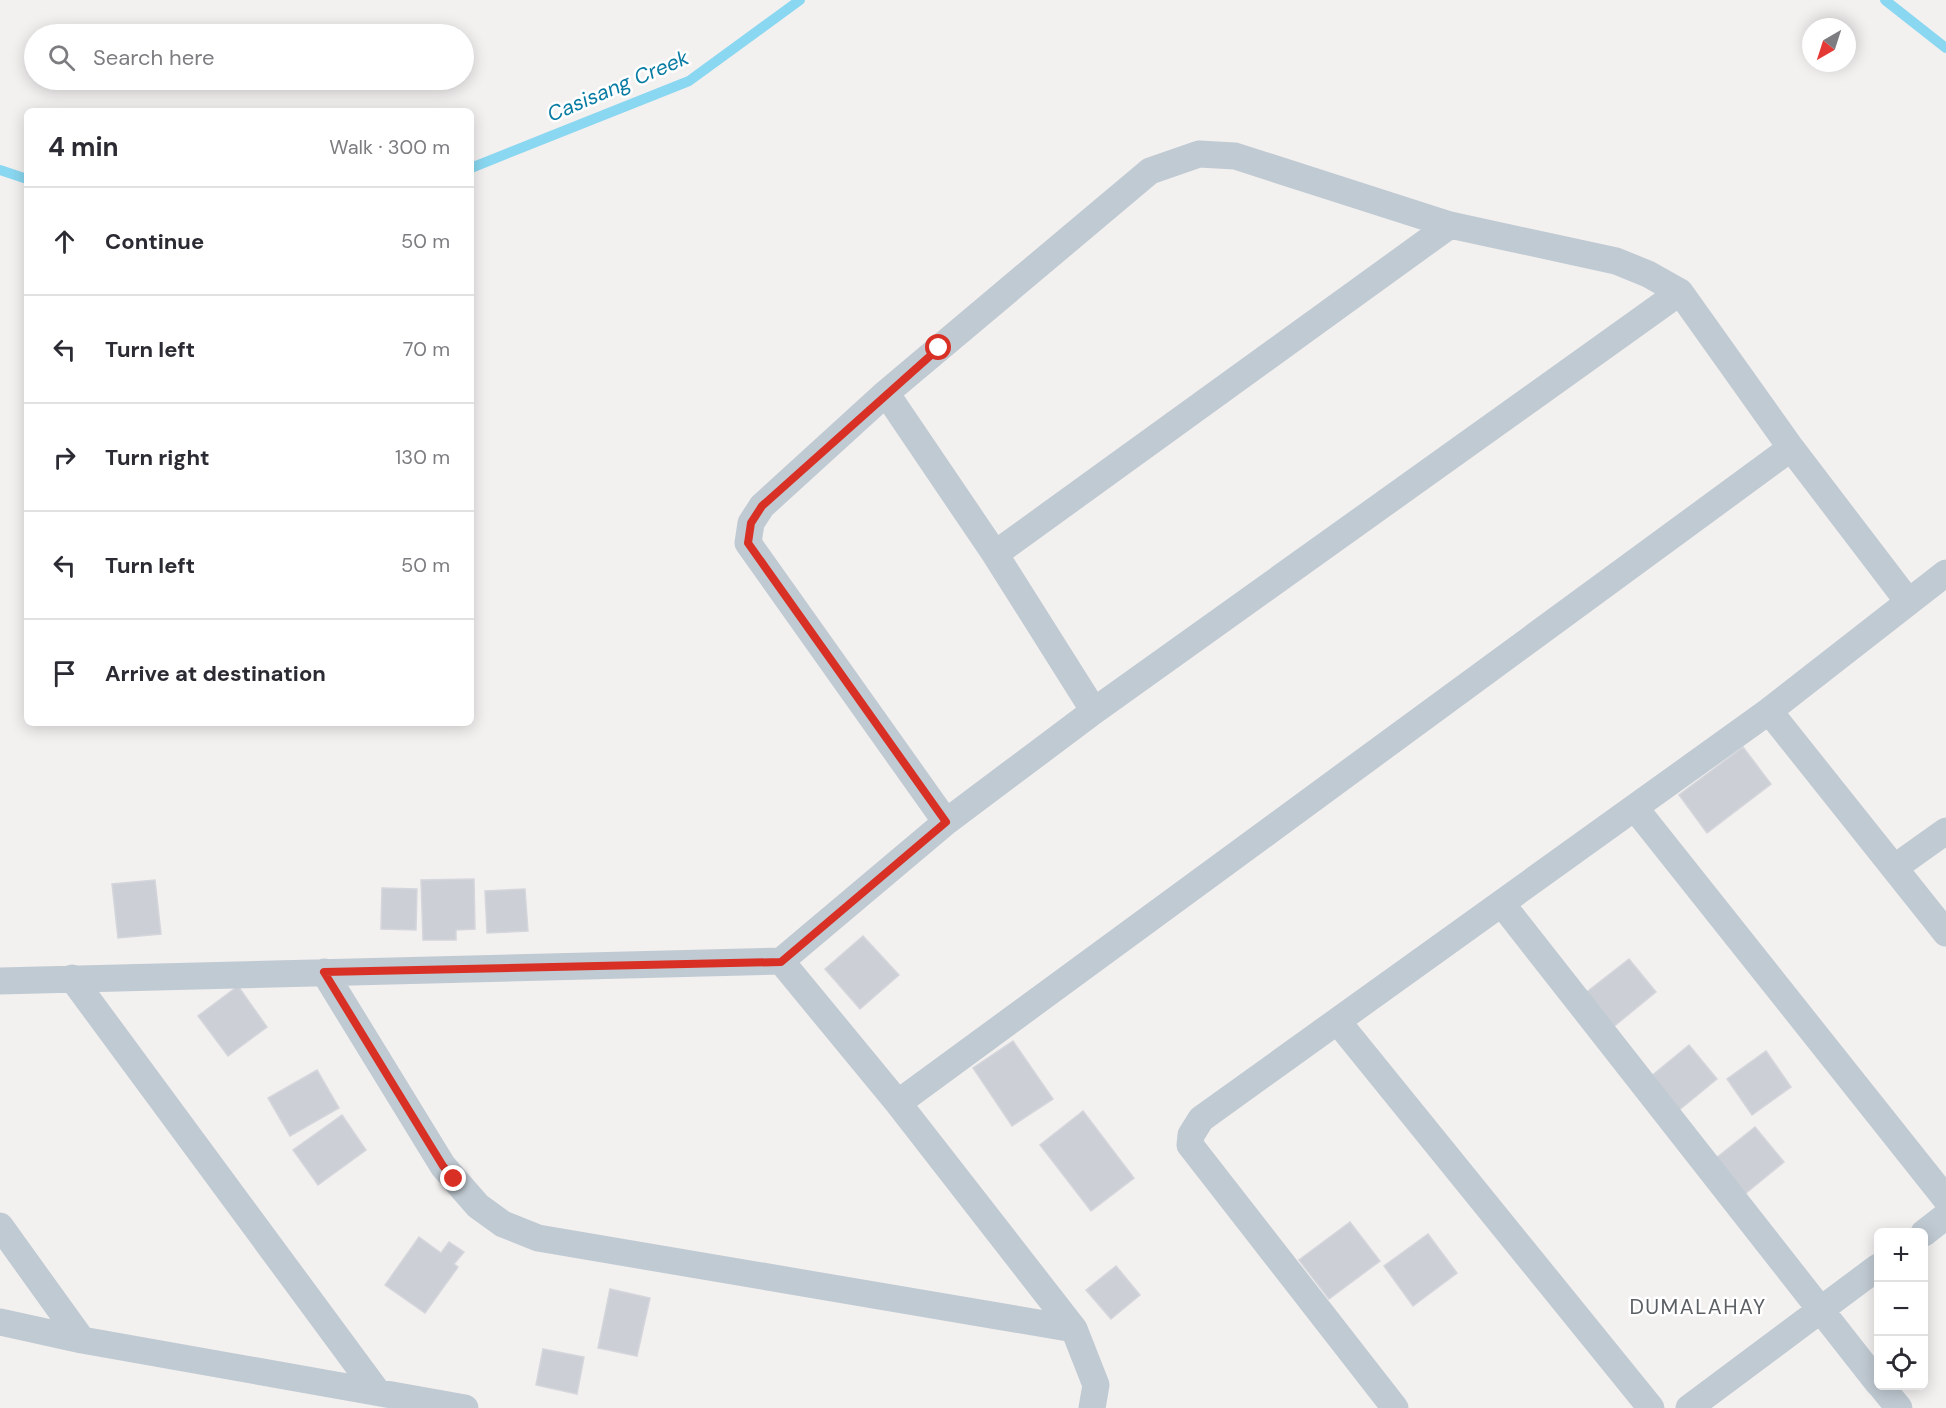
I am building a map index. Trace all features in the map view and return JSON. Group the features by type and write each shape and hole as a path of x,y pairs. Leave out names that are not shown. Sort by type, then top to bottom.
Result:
{"street":[{"path":"946,822 748,543 751,523 762,506 886,393 1150,171 1199,154 1235,156 1450,225 1616,261 1648,274 1680,291 1791,448 1907,600"},
{"path":"995,554 1450,225"},
{"path":"0,981 781,962 946,822 1094,711 1680,291"},
{"path":"886,393 995,554 1094,711"},
{"path":"898,1103 1791,448"},
{"path":"1395,1408 1190,1145 1191,1135 1201,1119 1769,711 1907,600 1946,573"},
{"path":"1769,711 1946,933"},
{"path":"1635,808 1946,1199"},
{"path":"1894,868 1946,831"},
{"path":"1502,904 1874,1377"},
{"path":"781,962 898,1103 1074,1329 1096,1385 1092,1408"},
{"path":"324,972 443,1166 478,1206 504,1224 538,1238 1074,1329"},
{"path":"72,978 376,1390"},
{"path":"1338,1022 1651,1408"},
{"path":"1928,1229 1946,1216"},
{"path":"0,1226 82,1340"},
{"path":"1689,1408 1874,1271"},
{"path":"0,1322 82,1340 376,1390 465,1408"},
{"path":"1885,1390 1899,1408"}],"building":[{"path":"1743,747 1771,784 1707,833 1679,795"},
{"path":"474,879 475,929 456,930 456,940 423,940 421,880"},
{"path":"155,880 161,934 118,938 112,884"},
{"path":"382,888 417,889 416,930 381,929"},
{"path":"525,889 528,931 487,933 485,891"},
{"path":"863,936 899,975 860,1009 825,969"},
{"path":"1629,959 1656,992 1612,1028 1584,994"},
{"path":"238,986 267,1027 228,1056 198,1016"},
{"path":"1013,1041 1053,1099 1012,1126 973,1068"},
{"path":"1689,1045 1717,1079 1678,1111 1650,1077"},
{"path":"1766,1051 1791,1087 1752,1115 1727,1079"},
{"path":"317,1070 339,1108 290,1136 268,1098"},
{"path":"1083,1111 1134,1178 1091,1211 1040,1145"},
{"path":"342,1115 366,1150 318,1185 293,1150"},
{"path":"1755,1127 1784,1162 1740,1198 1711,1162"},
{"path":"1350,1222 1380,1261 1329,1299 1299,1260"},
{"path":"1428,1234 1457,1273 1413,1306 1384,1266"},
{"path":"419,1237 441,1253 449,1242 464,1252 454,1264 458,1267 425,1313 385,1285"},
{"path":"1116,1266 1140,1295 1111,1319 1086,1290"},
{"path":"610,1289 650,1298 637,1356 598,1348"},
{"path":"543,1349 584,1357 577,1394 536,1385"}],"waterway":[{"name":"Casisang Creek","path":"474,167 689,81 800,0"},
{"name":"Casisang Creek","path":"1885,0 1946,48"},
{"name":"Casisang Creek","path":"0,170 24,178"}],"district":[{"name":"DUMALAHAY","path":"1698,1307"}],"route":[{"path":"454,1179 443,1166 324,972 781,962 946,822 748,543 751,523 762,506 939,348"}]}
